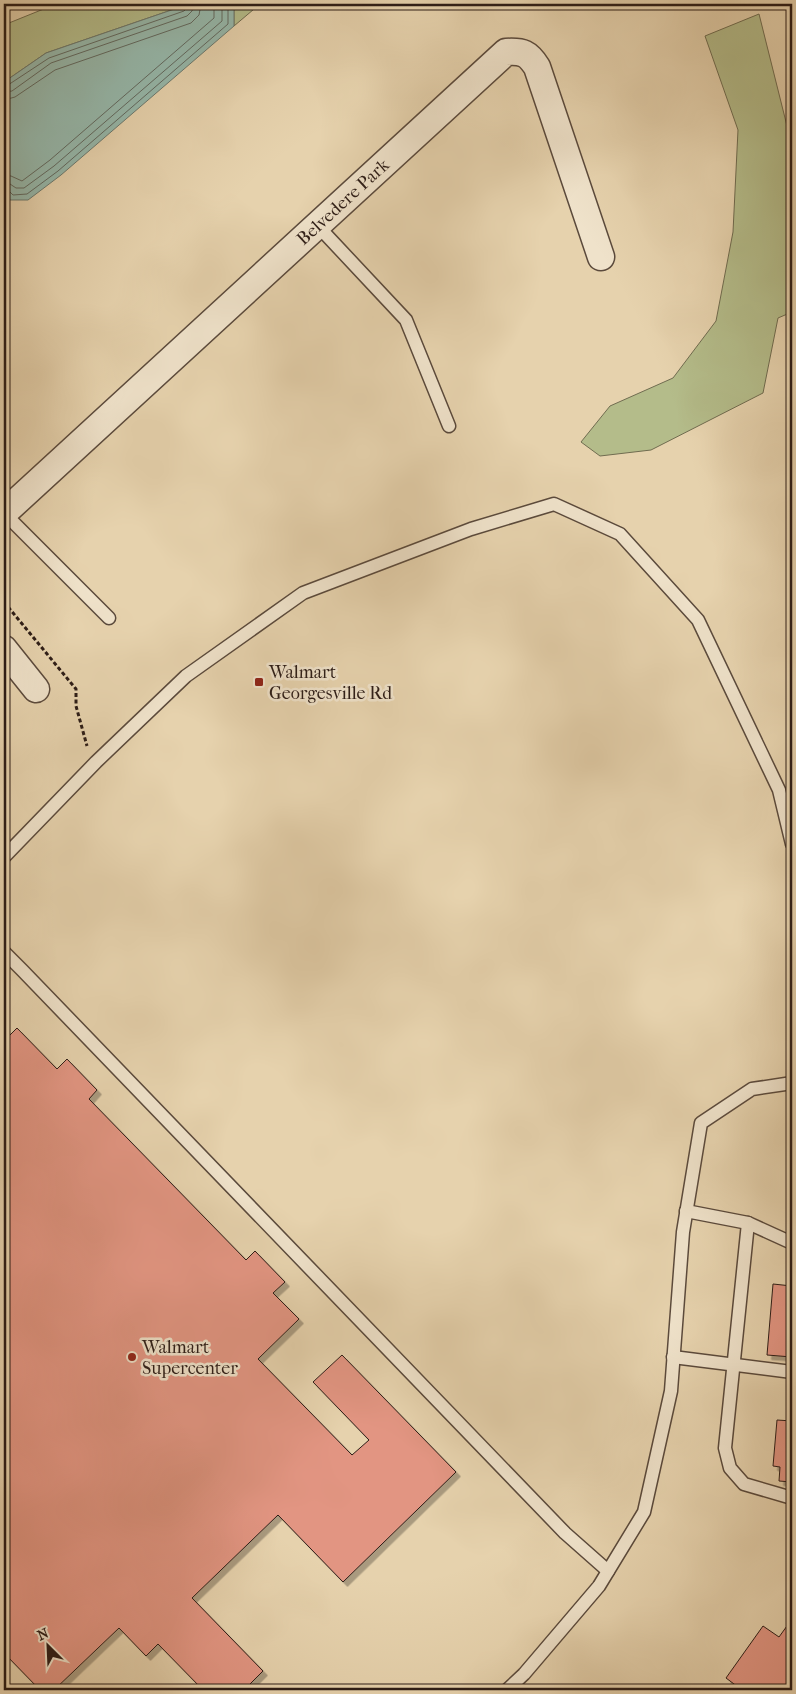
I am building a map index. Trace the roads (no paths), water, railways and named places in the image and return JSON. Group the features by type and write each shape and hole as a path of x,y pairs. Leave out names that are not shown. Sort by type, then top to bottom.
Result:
{"street":[{"name":"Belvedere Park","path":"4,513 506,52 519,51 530,56 537,67 601,257"},
{"path":"4,649 36,689"}],"lane":[{"path":"317,226 406,320 449,426"},
{"path":"4,857 96,762 186,676 303,593 471,528 554,504 620,534 698,620 779,790 792,844"},
{"path":"4,513 109,618"},
{"path":"4,952 565,1533 608,1571"},
{"path":"507,1690 524,1674 599,1586 644,1512 671,1391 682,1232 701,1123 752,1089 792,1082"},
{"path":"686,1211 748,1224 792,1243"},
{"path":"748,1224 725,1448 730,1468 744,1484 792,1498"},
{"path":"673,1357 792,1372"}],"water":[{"path":"189,4 231,4 234,7 234,26 61,175 28,200 10,200 4,191 4,82 46,53"}],"place":[{"name":"Walmart Georgesville Rd","path":"259,682"},
{"name":"Walmart Supercenter","path":"132,1357"}]}
